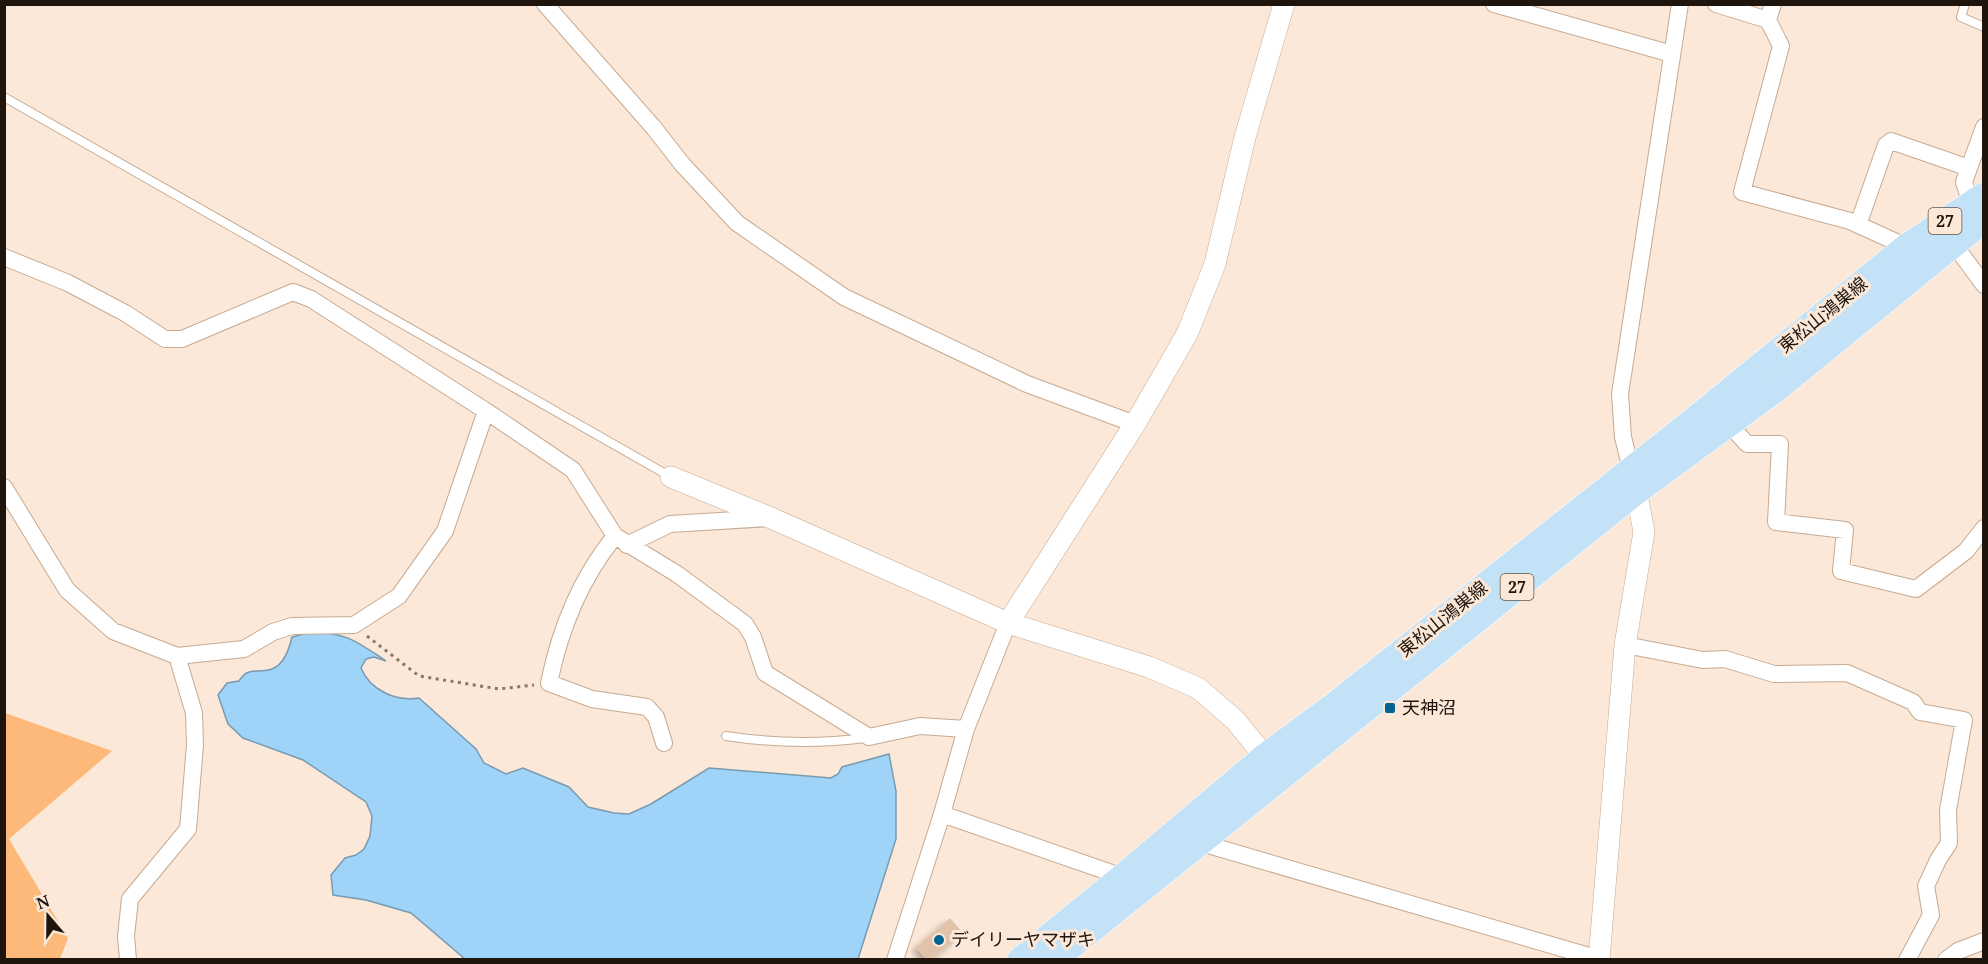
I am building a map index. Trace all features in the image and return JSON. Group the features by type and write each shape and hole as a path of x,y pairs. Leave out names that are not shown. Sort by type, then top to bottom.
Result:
{"main road":[{"name":"東松山鴻巣線","path":"1634,480 1728,423 1773,391 1953,243 1979,206"},
{"name":"東松山鴻巣線","path":"1053,960 1198,842 1334,706 1634,480 1907,247 1979,206"},
{"name":"東松山鴻巣線","path":"1021,960 1123,877 1273,766"}],"street":[{"path":"545,4 654,128 682,164 737,223 844,297 1027,384 1135,424"},
{"path":"895,960 942,814 966,729 1008,623 1135,424 1199,309 1215,264 1245,137 1284,4"},
{"path":"1494,4 1672,54"},
{"path":"1198,842 1599,959 1625,645 1644,532 1623,437 1620,394 1680,4"},
{"path":"1716,4 1770,12 1781,46 1742,192 1857,225 1907,247"},
{"path":"1979,206 1964,182 1983,127"},
{"path":"1857,225 1886,145 1891,141 1969,168"},
{"path":"1953,243 1983,285"},
{"path":"4,257 68,284 125,313 165,339 182,339 293,292 310,299 486,411 573,470 621,540 677,574 745,624 753,638 765,673 869,737 920,726 966,729"},
{"path":"4,487 67,590 113,631 177,656 244,649 273,632 292,626 354,625 399,596 445,531 486,411"},
{"path":"1728,423 1747,444 1780,444 1776,522 1845,530 1841,571 1916,589 1966,551 1983,528"},
{"path":"671,477 771,518 1008,623 1149,667 1198,688 1235,720 1273,766"},
{"path":"664,742 656,717 647,707 592,699 549,683 554,658 577,592 600,555 621,540 670,524 771,518"},
{"path":"1625,645 1703,660 1725,659 1774,674 1846,673 1913,702 1920,712 1964,720 1948,810 1949,843 1926,886 1931,915 1907,960"},
{"path":"128,960 126,936 130,899 188,829 195,745 194,713 177,656"},
{"path":"942,814 1123,877"},
{"path":"1946,960 1958,951 1983,941"}],"lane":[{"path":"1965,4 1961,17 1983,27"},
{"path":"4,98 671,477"},
{"path":"726,736 763,742 832,742 869,737"}],"path":[{"path":"354,625 419,676 499,689 549,683"}],"shaded area":[{"path":"5,713 112,751 9,839 68,938 60,959 5,959"}],"water":[{"path":"311,632 334,634 351,639 386,661 374,657 366,659 361,668 371,683 393,696 419,698 476,749 484,763 506,774 523,768 569,787 588,807 614,813 629,814 651,804 709,768 831,778 838,774 842,767 889,754 896,791 896,839 858,959 465,959 411,913 366,900 333,895 331,875 345,858 356,855 364,849 370,836 372,816 366,802 303,760 243,738 228,724 218,695 227,683 239,681 248,672 273,669 278,666 287,653 292,637"}],"building":[{"name":"デイリーヤマザキ","path":"950,918 963,933 931,960 927,960 916,947"}],"place":[{"name":"天神沼","path":"1390,708"},
{"name":"デイリーヤマザキ","path":"939,940"}]}
